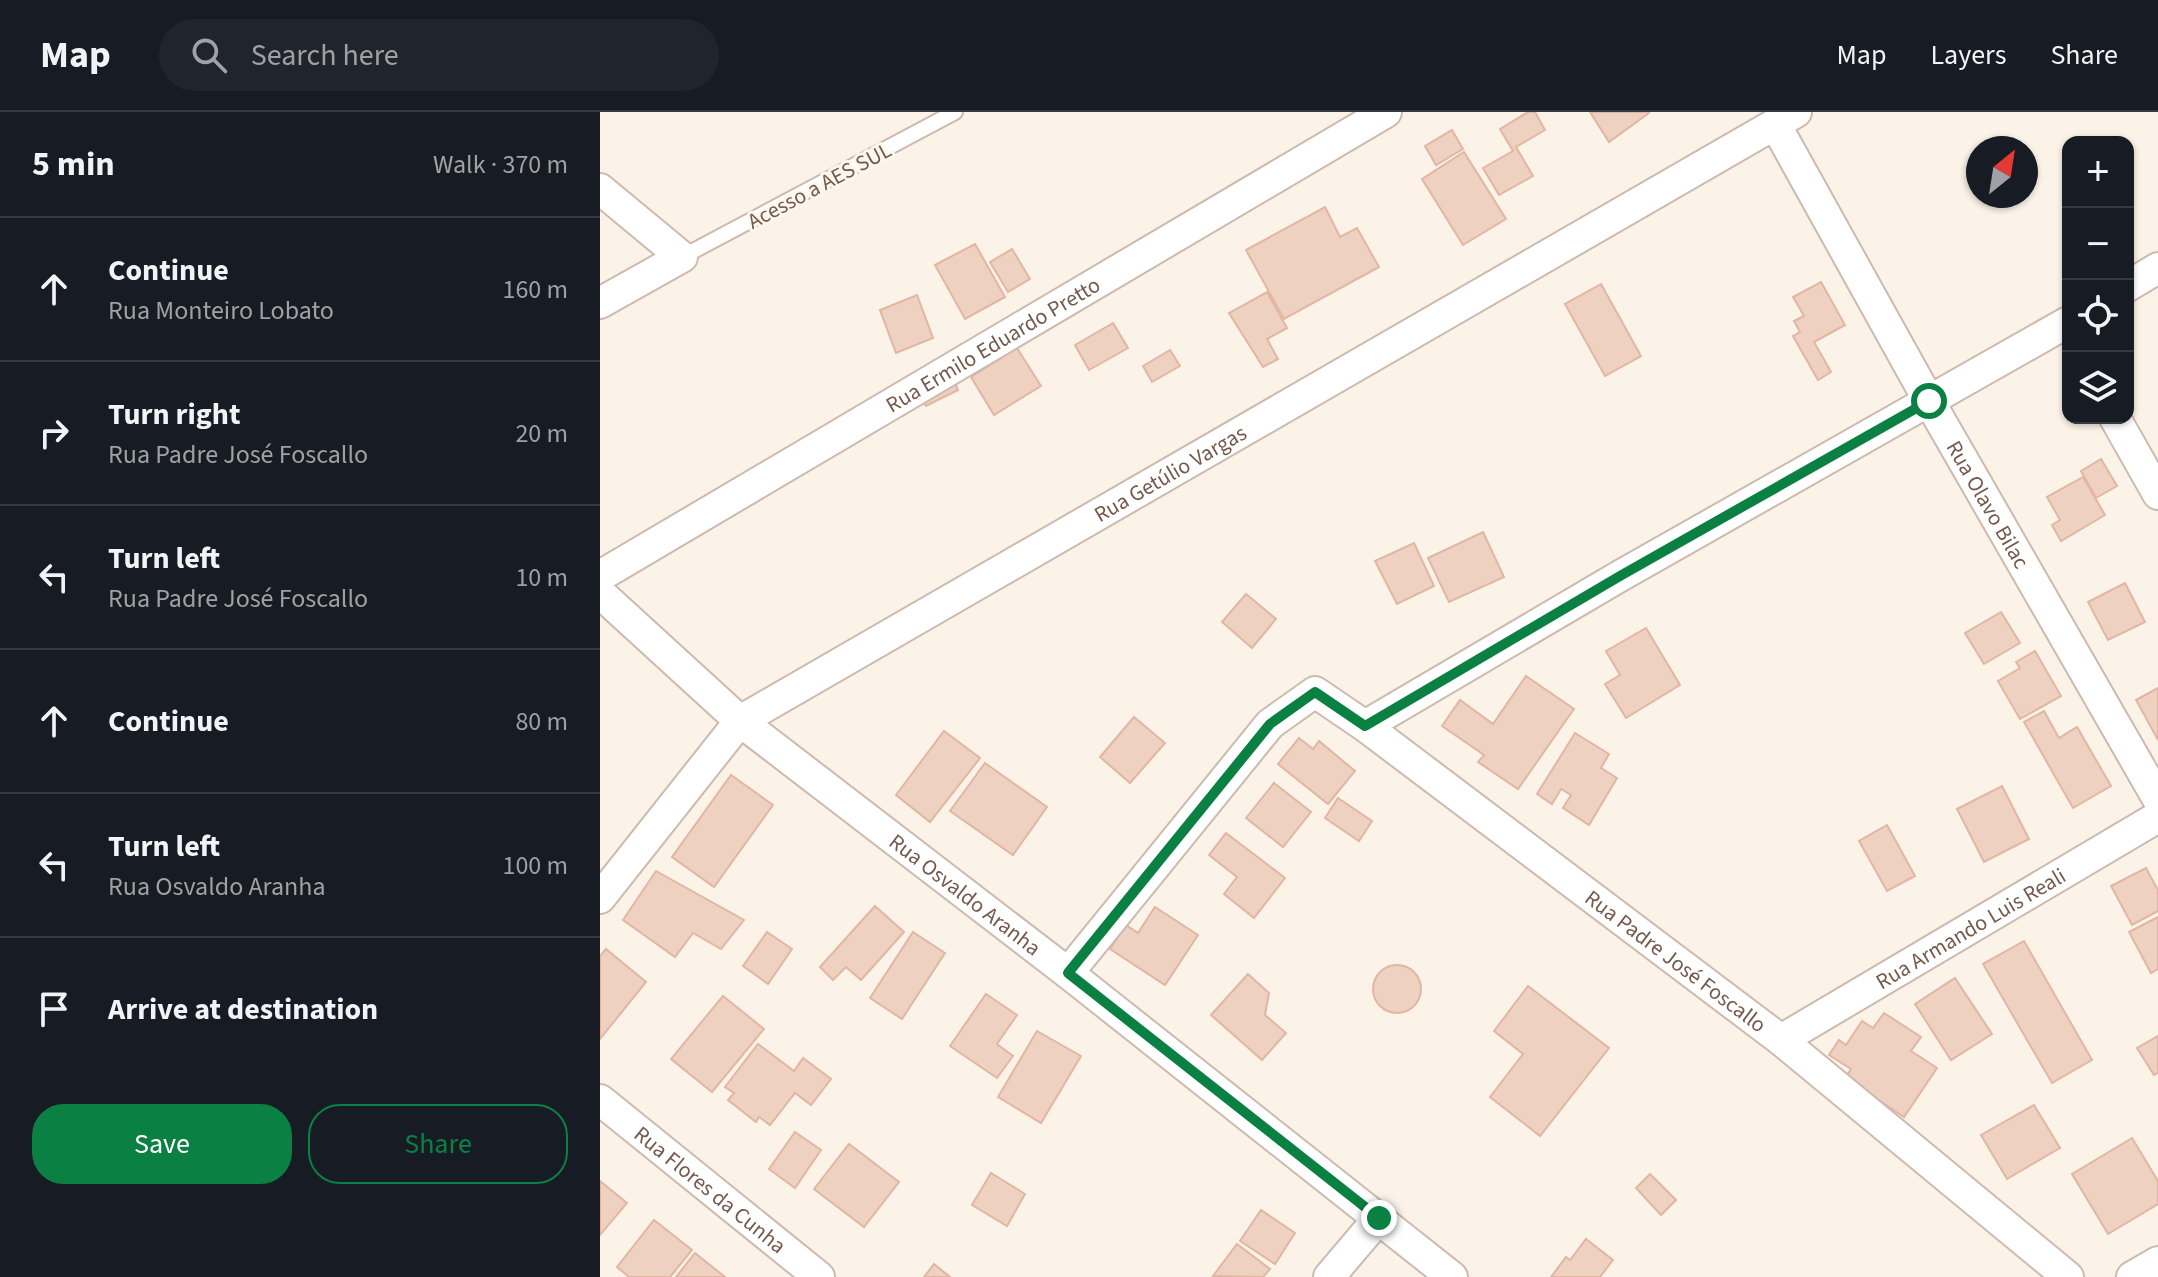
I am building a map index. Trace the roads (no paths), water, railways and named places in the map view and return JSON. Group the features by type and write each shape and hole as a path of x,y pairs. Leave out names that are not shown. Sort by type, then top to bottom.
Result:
{"street":[{"name":"Rua Ermilo Eduardo Pretto","path":"600,576 1386,112"},
{"name":"Rua Olavo Bilac","path":"1785,118 1929,401 2158,799"},
{"name":"Rua Getúlio Vargas","path":"600,898 740,721 1785,118"},
{"path":"600,189 682,257 600,303"},
{"path":"2134,282 2158,268"},
{"path":"1365,726 1633,568 1929,401 2062,330"},
{"path":"2118,424 2158,494"},
{"name":"Rua Osvaldo Aranha","path":"600,593 740,721 1068,973 1452,1277"},
{"name":"Rua Padre José Foscallo","path":"1068,973 1270,724 1315,692 1365,726 1781,1040 2068,1277"},
{"name":"Rua Armando Luis Reali","path":"1781,1040 2158,817"},
{"name":"Rua Flores da Cunha","path":"600,1100 819,1277"},
{"path":"1329,1277 1379,1218"},
{"path":"2132,1277 2158,1262"}],"lane":[{"name":"Acesso a AES SUL","path":"682,257 955,112"}]}
